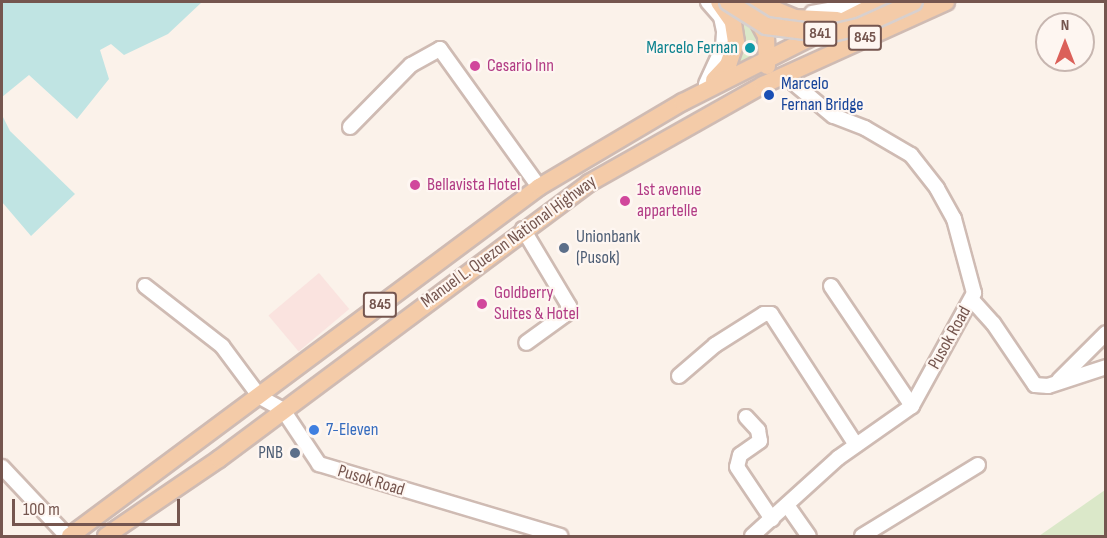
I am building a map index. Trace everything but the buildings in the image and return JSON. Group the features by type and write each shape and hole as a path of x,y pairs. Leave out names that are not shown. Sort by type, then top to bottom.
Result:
{"main road":[{"path":"703,92 734,54 733,22 719,2"},
{"name":"841","path":"729,2 766,26 828,34 859,27 914,2"},
{"path":"748,2 766,36 769,57 763,85"},
{"name":"841","path":"756,2 795,18 841,20"},
{"name":"Manuel L. Quezon National Highway","path":"69,537 539,187 600,148 703,92 841,20 881,2"},
{"name":"Manuel L. Quezon National Highway","path":"106,537 283,410 523,229 613,168 763,85 946,2"},
{"path":"600,148 613,168"}],"street":[{"path":"703,92 723,47 724,31 721,17 708,2"},
{"path":"776,2 784,8 814,13 872,2"},
{"path":"350,127 411,65 440,49 539,187"},
{"name":"Pusok Road","path":"752,537 856,445 912,406 940,350 972,300 974,293 954,219 938,188 911,155 865,128 833,116 784,75"},
{"path":"523,229 568,306 566,314 526,343"},
{"name":"Pusok Road","path":"145,286 222,346 260,397 283,410 319,464 561,537"},
{"path":"831,286 912,406"},
{"path":"972,300 993,323 1028,378 1035,385 1057,382 1106,367"},
{"path":"679,376 715,345 764,314 771,314 856,445"},
{"path":"1057,382 1106,333"},
{"path":"746,417 758,430 760,441 740,455 737,467 772,519"},
{"path":"862,537 978,465"},
{"path":"2,468 69,537"},
{"path":"788,505 808,537"}],"shaded area":[{"path":"319,273 349,309 299,351 268,315"}],"green space":[{"path":"741,22 757,30 763,47 761,59 731,73 741,53"},
{"path":"1105,490 1105,536 1039,536"}],"water":[{"path":"2,2 202,2 168,34 124,55 111,44 100,50 109,79 77,119 29,75 2,97"},
{"path":"2,115 10,131 75,194 31,236 2,202"}],"place":[{"name":"Marcelo Fernan","path":"750,48"},
{"name":"Cesario Inn","path":"475,66"},
{"name":"Marcelo Fernan Bridge","path":"769,95"},
{"name":"Bellavista Hotel","path":"415,185"},
{"name":"1st avenue appartelle","path":"625,201"},
{"name":"Unionbank (Pusok)","path":"564,248"},
{"name":"Goldberry Suites & Hotel","path":"482,304"},
{"name":"7-Eleven","path":"314,430"},
{"name":"PNB","path":"295,453"}]}
